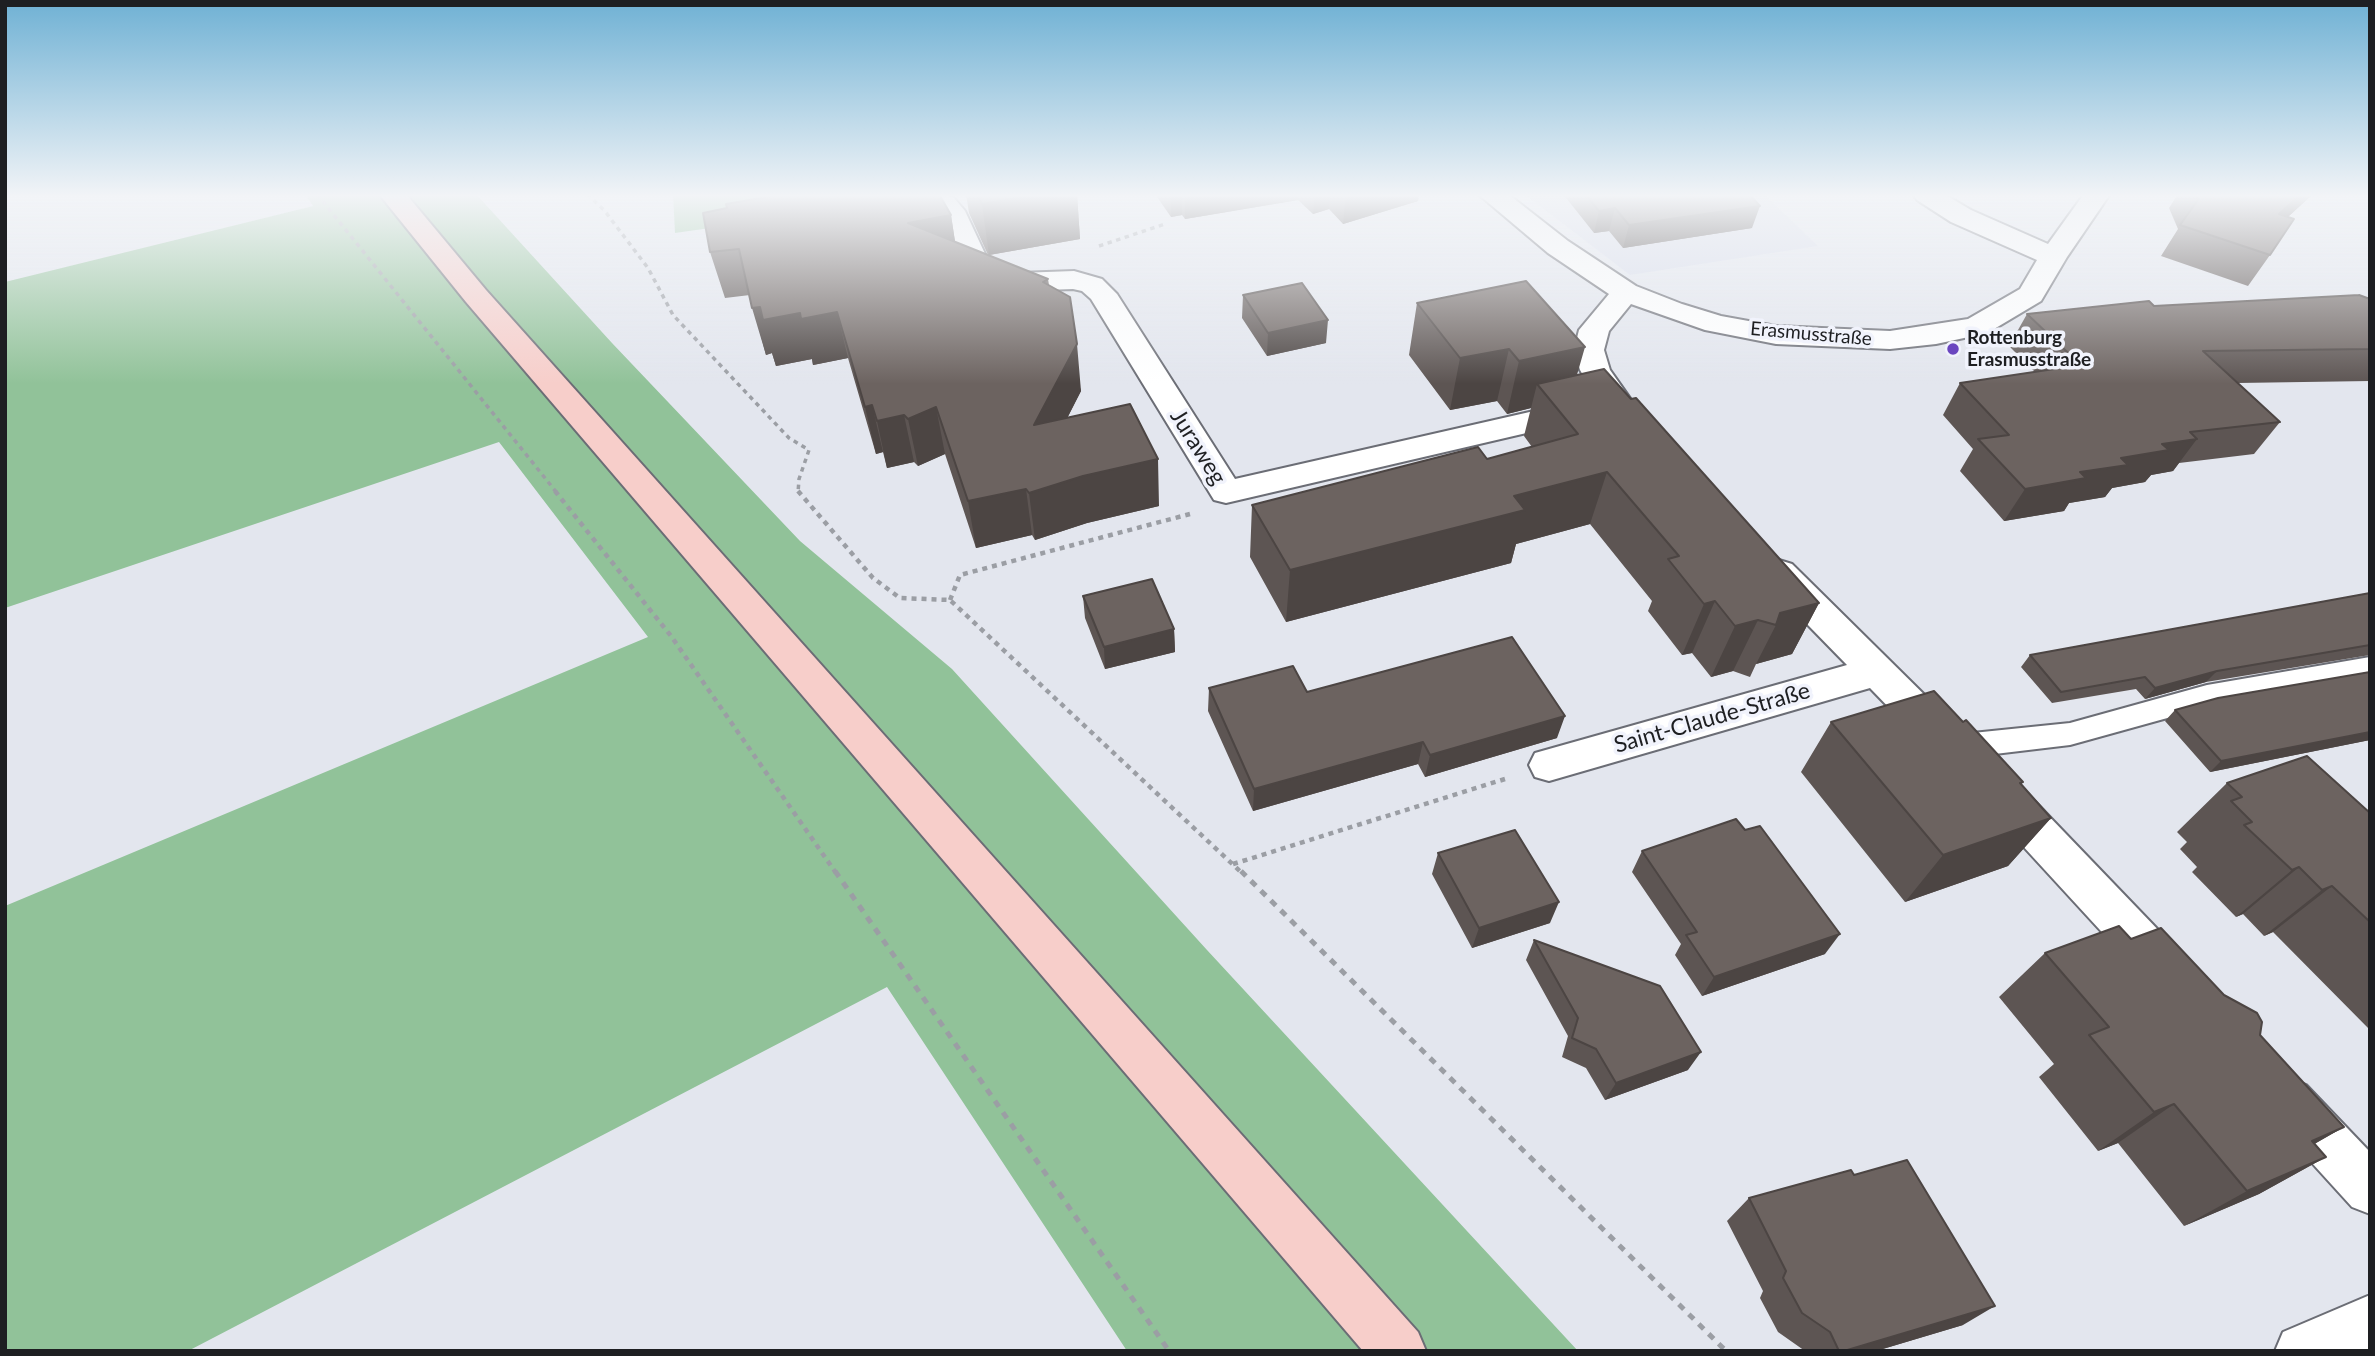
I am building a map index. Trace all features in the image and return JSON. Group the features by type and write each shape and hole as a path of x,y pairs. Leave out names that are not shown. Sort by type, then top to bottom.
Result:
{"main road":[{"path":"444,257 1399,1351"}],"street":[{"name":"Juraweg","path":"972,257 975,263 1015,282 1064,281 1092,285 1102,294 1226,492 1614,402"},
{"name":"Erasmusstraße","path":"1574,257 1626,292 1716,324 1776,335 1890,340 1936,335 1978,326 2031,295 2053,257"},
{"path":"1626,292 1594,330 1589,350 1595,370 1614,402 1653,442"},
{"path":"1749,542 1875,672 2029,821 2199,1005"},
{"name":"Saint-Claude-Straße","path":"1549,765 1875,672"},
{"path":"2266,1077 2370,1189"}],"lane":[{"path":"1953,747 2070,734 2207,696 2370,667"}],"path":[{"path":"368,257 671,636 1169,1351"},
{"path":"640,257 673,315 789,438 809,450 799,479 799,494 873,578 900,598 950,600 1233,864 1726,1351"},
{"path":"1064,281 1086,257"},
{"path":"950,600 960,575 1195,513 1226,492"},
{"path":"1233,864 1549,765"}],"shaded area":[{"path":"1607,257 1745,257 1630,275"}],"green space":[{"path":"105,257 534,257 800,541 952,669 1207,950 1578,1351 1127,1351 887,987 188,1351 5,1351 5,906 648,637 499,442 5,608 5,282"}],"building":[{"path":"741,257 994,257 1048,279 1043,282 1070,297 1077,344 1034,425 1130,404 1158,459 1083,476 1029,493 1026,489 968,501 936,407 908,419 904,415 877,421 872,405 865,407 837,312 801,319 800,313 763,320 760,307 752,308"},
{"path":"1526,281 1585,347 1519,361 1509,349 1460,358 1417,303"},
{"path":"1302,283 1328,320 1268,333 1243,295"},
{"path":"2359,295 2370,299 2370,349 2203,351 2280,422 2190,432 2197,439 2162,444 2169,450 2121,458 2128,465 2080,472 2086,478 2025,489 1978,439 2009,435 1960,383 2081,365 2027,314 2149,301 2154,306"},
{"path":"1604,369 1631,399 1636,398 1819,603 1780,613 1776,625 1758,620 1735,626 1715,601 1704,604 1668,559 1679,556 1607,472 1514,496 1525,510 1290,570 1252,505 1478,447 1487,459 1578,434 1537,384"},
{"path":"1152,579 1174,629 1104,647 1083,596"},
{"path":"2370,593 2370,645 2217,671 2155,688 2145,677 2061,692 2030,655"},
{"path":"1512,637 1565,716 1430,755 1423,742 1254,789 1209,688 1293,666 1307,692"},
{"path":"2370,672 2370,732 2221,761 2175,710 2218,698"},
{"path":"1934,691 1963,722 1966,720 2023,782 2020,783 2051,818 1943,855 1831,722"},
{"path":"2307,756 2370,813 2370,922 2332,886 2322,890 2299,867 2292,870 2244,825 2252,822 2231,801 2242,797 2227,783"},
{"path":"1736,819 1745,830 1760,826 1840,934 1714,977 1686,935 1697,932 1642,851"},
{"path":"1515,830 1559,902 1479,928 1438,853"},
{"path":"2119,926 2131,939 2161,928 2224,995 2257,1013 2262,1022 2260,1035 2344,1127 2312,1141 2326,1157 2247,1191 2174,1104 2154,1112 2089,1035 2109,1027 2045,953"},
{"path":"1534,940 1660,986 1701,1052 1616,1083 1596,1049 1572,1038 1578,1018"},
{"path":"1907,1160 1995,1306 1839,1351 1830,1332 1802,1313 1783,1278 1786,1271 1749,1198 1851,1170 1854,1175"}],"place":[{"name":"Rottenburg Erasmusstraße","path":"1953,349"}]}
